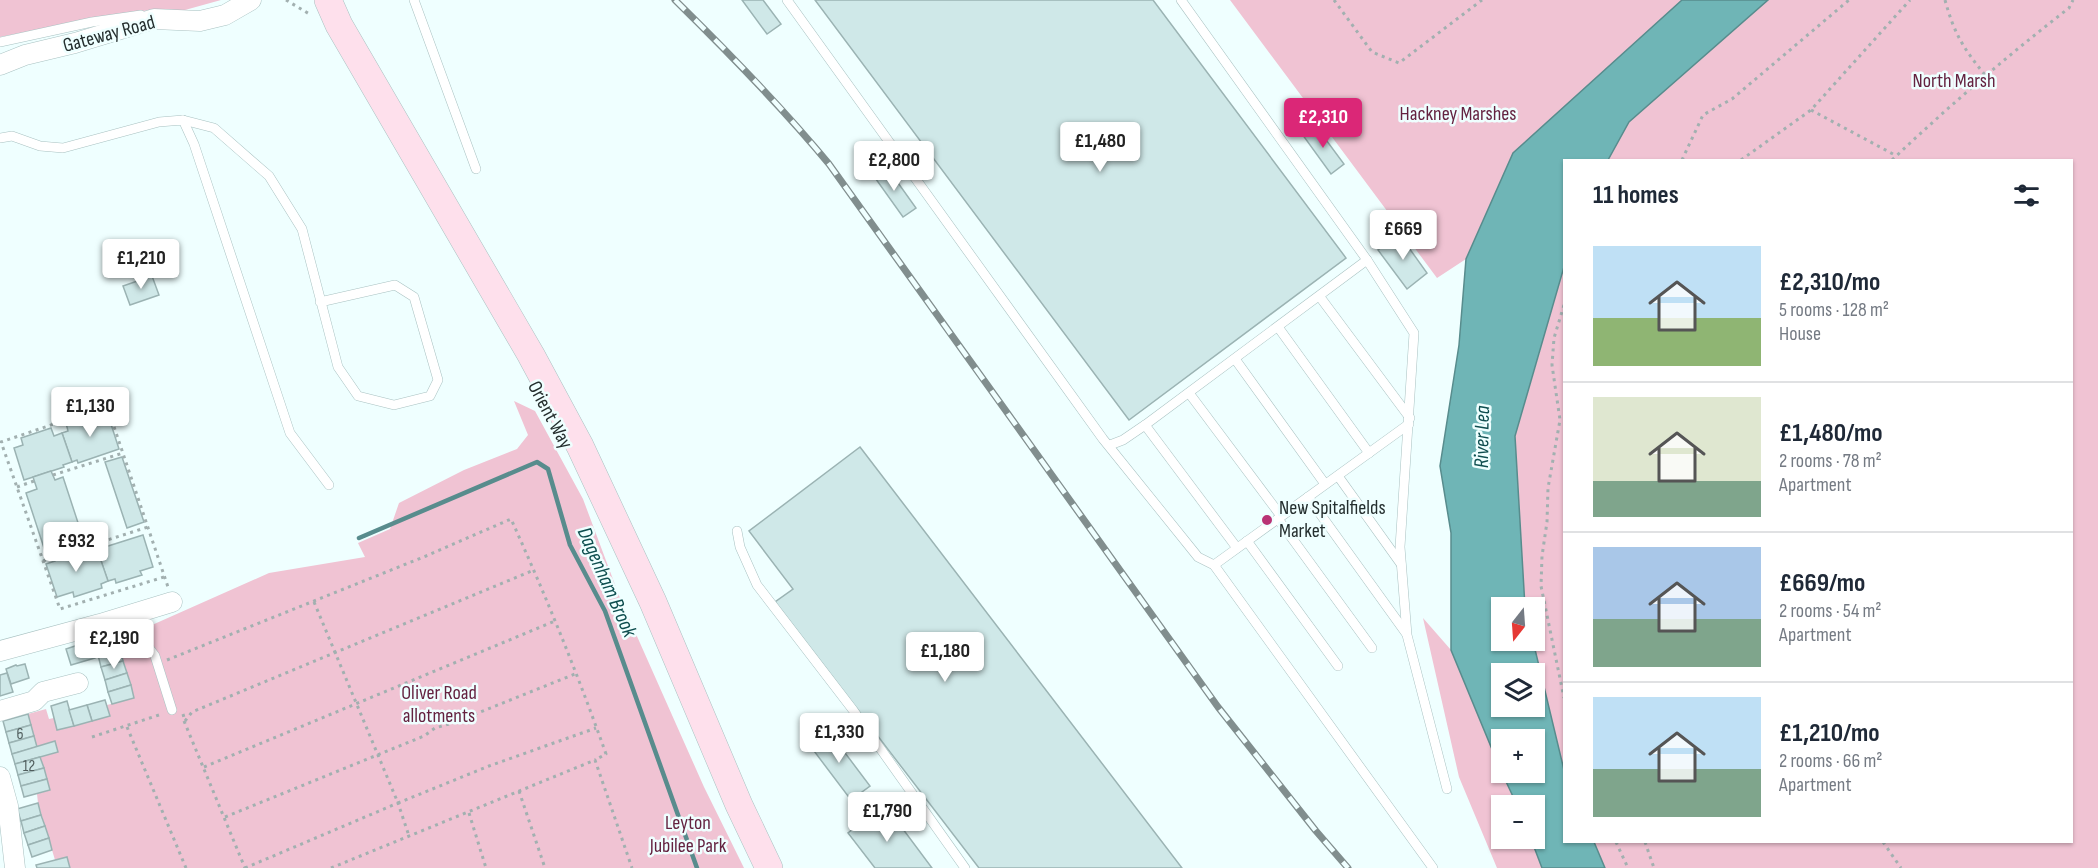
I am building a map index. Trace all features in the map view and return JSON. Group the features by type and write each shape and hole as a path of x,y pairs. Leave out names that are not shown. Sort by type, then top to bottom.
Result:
{"street":[{"name":"Gateway Road","path":"0,64 154,19 200,21 225,15 251,0"},
{"name":"Orient Way","path":"320,8 339,25 531,355 580,446 653,602 739,805 769,868"},
{"path":"0,651 172,602"},
{"path":"0,711 34,701 43,692 78,683"},
{"path":"0,777 8,806 14,868"}],"lane":[{"path":"414,0 476,169"},
{"path":"787,0 1103,439 1198,557 1214,565 1433,868"},
{"path":"1181,0 1367,260 1414,333 1400,547 1407,635 1447,789"},
{"path":"0,42 92,22 142,14 154,19"},
{"path":"0,138 12,136 40,146 63,148 159,122 183,120 214,129 269,176 302,229 320,302 338,367 358,396 394,405 430,396 438,380 414,297 395,285 320,302"},
{"path":"183,120 194,144 290,433 329,485"},
{"path":"1110,445 1123,440 1145,425 1367,260"},
{"path":"1320,297 1409,421"},
{"path":"1278,327 1369,453"},
{"path":"1235,359 1325,484"},
{"path":"1189,393 1372,648"},
{"path":"1214,565 1338,476 1409,421"},
{"path":"1145,425 1237,548"},
{"path":"1338,476 1402,566"},
{"path":"1308,497 1407,635"},
{"path":"737,531 740,547 758,585 853,710 965,868"},
{"path":"1247,541 1338,666"},
{"path":"100,624 149,648 155,656 172,710"}],"path":[{"path":"286,0 320,8"},
{"path":"1334,0 1372,52 1399,63 1482,0"},
{"path":"1682,159 1704,115 1732,99 1849,0"},
{"path":"1742,159 1810,110 1910,0"},
{"path":"1945,0 1953,29 1968,55 1985,75"},
{"path":"1893,159 1985,75 2069,8 2073,0"},
{"path":"1810,110 1893,153"},
{"path":"1563,308 1554,338 1552,365 1560,420 1548,488 1541,586 1563,693"},
{"path":"164,577 60,609 1,442 107,406 148,527 164,577 172,602"},
{"path":"53,475 123,453"},
{"path":"17,487 34,482"},
{"path":"169,670 166,660 314,602 511,519 555,621 606,754 332,868"},
{"path":"73,551 148,527"},
{"path":"43,561 54,557"},
{"path":"185,722 192,712 534,570"},
{"path":"314,602 398,803 409,836"},
{"path":"204,767 555,621"},
{"path":"225,817 424,736 435,728 453,723 575,674"},
{"path":"92,737 128,727 172,710 185,722"},
{"path":"182,712 245,868 489,766 597,728"},
{"path":"128,727 186,868"},
{"path":"595,760 632,868"},
{"path":"519,791 545,868"},
{"path":"468,812 486,868"},
{"path":"1616,843 1628,868"},
{"path":"1645,843 1654,868"},
{"path":"1884,843 1900,868"}],"green space":[{"path":"0,0 221,0 185,10 169,12 157,9 109,16 0,37"},
{"name":"Hackney Marshes","path":"1230,0 2098,0 2098,868 1605,868 1594,843 2073,843 2073,159 1563,159 1563,766 1545,691 1545,663 1538,663 1535,651 1545,651 1545,597 1524,597 1515,436 1541,348 1466,259 1437,278"},
{"name":"Oliver Road allotments","path":"514,401 535,411 583,499 620,598 704,787 744,868 70,868 67,857 55,860 37,794 50,790 40,757 58,752 55,742 37,747 28,714 46,709 49,719 54,718 58,730 110,716 107,705 134,698 120,649 95,656 90,641 108,638 121,644 126,632 134,633 269,573 365,557 358,543 390,529 399,503 464,470 517,449 528,435"},
{"path":"1423,618 1451,650 1491,744 1491,783 1508,783 1513,795 1491,795 1491,849 1535,849 1542,868 1497,868 1459,777"}],"water":[{"name":"River Lea","path":"1682,0 1768,0 1629,122 1609,159 1563,159 1563,270 1515,436 1524,597 1491,597 1491,651 1535,651 1538,663 1491,663 1491,717 1545,717 1545,691 1563,766 1563,843 1594,843 1605,868 1542,868 1535,849 1545,849 1545,795 1512,795 1507,783 1545,783 1545,729 1491,729 1491,747 1451,650 1451,533 1440,466 1459,345 1466,259 1513,153"}],"building":[{"path":"742,0 763,0 781,24 767,34"},
{"path":"815,0 1153,0 1346,258 1129,420"},
{"path":"1315,125 1344,164 1331,174 1302,134"},
{"path":"886,166 916,208 903,217 873,175"},
{"path":"1399,234 1427,273 1407,289 1378,250"},
{"path":"152,276 159,295 130,305 123,286"},
{"path":"95,414 97,421 109,418 119,449 78,463 77,460 72,462 62,433 68,431 66,423"},
{"path":"51,428 54,436 62,433 72,462 63,465 64,467 24,480 14,448 23,445 21,438"},
{"path":"860,447 1182,868 979,868 775,602 793,589 749,531"},
{"path":"122,457 144,522 127,528 105,462"},
{"path":"51,471 55,480 63,477 84,541 46,554 26,493 37,489 33,477"},
{"path":"143,535 153,567 140,571 142,575 116,583 115,579 108,581 98,552 106,549 105,547"},
{"path":"72,545 75,557 98,552 108,581 101,584 102,588 74,597 73,592 57,597 46,564 55,561 52,552"},
{"path":"90,641 95,658 71,665 66,649"},
{"path":"120,648 123,661 101,667 98,655"},
{"path":"123,661 127,673 105,680 101,667"},
{"path":"25,664 29,678 11,684 6,669"},
{"path":"7,673 13,692 0,696 0,675"},
{"path":"127,673 131,685 108,692 105,680"},
{"path":"131,685 134,698 112,704 108,692"},
{"path":"105,700 110,716 92,721 87,705"},
{"path":"67,701 74,726 57,730 51,706"},
{"path":"87,705 92,721 74,726 69,710"},
{"path":"28,714 31,725 6,732 3,721"},
{"path":"31,725 34,736 9,743 6,732"},
{"path":"827,729 870,786 851,800 808,743"},
{"path":"34,736 37,747 12,754 9,743"},
{"path":"55,741 58,752 15,764 12,754"},
{"path":"40,757 44,768 18,775 15,764"},
{"path":"44,768 47,779 21,786 18,775"},
{"path":"47,779 50,790 24,797 21,786"},
{"path":"38,803 41,815 21,821 17,809"},
{"path":"885,805 932,868 875,868 848,833"},
{"path":"41,815 45,826 24,833 21,821"},
{"path":"45,826 49,838 28,845 24,833"},
{"path":"49,838 52,850 32,857 28,845"},
{"path":"67,857 70,868 37,868 36,865"}],"waterway":[{"name":"Dagenham Brook","path":"359,538 537,462 548,469 570,545 605,611 697,868"}],"railway":[{"path":"675,0 754,80 829,164 1218,707 1348,868"}],"place":[{"name":"New Spitalfields Market","path":"1267,520"}],"park label":[{"name":"North Marsh","path":"1954,81"},
{"name":"Leyton Jubilee Park","path":"688,834"}]}
